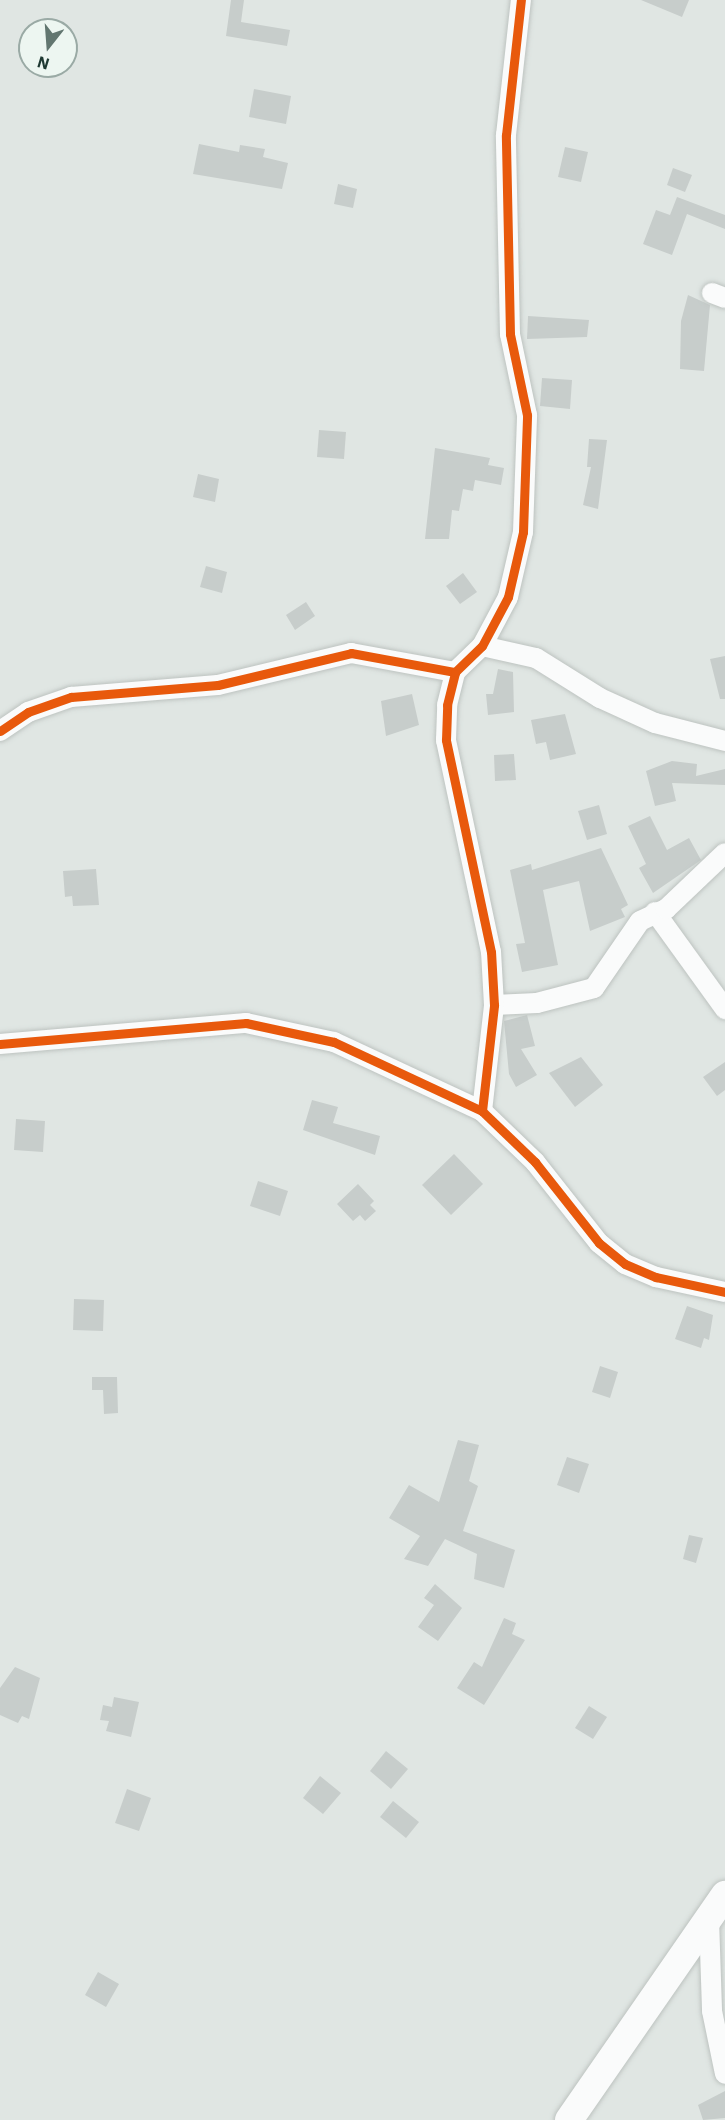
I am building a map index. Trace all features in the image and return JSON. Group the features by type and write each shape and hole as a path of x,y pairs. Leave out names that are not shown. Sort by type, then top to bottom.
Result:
{"street":[{"path":"482,1111 494,1005 472,846 446,740 455,672 482,646 508,597 523,532 527,415 510,334 506,135 520,0"},
{"path":"482,646 536,658 600,698 655,723 725,741"},
{"path":"0,731 28,712 71,697 218,685 351,653 455,672"},
{"path":"494,1005 537,1003 594,988 614,966 627,933 701,880 725,853"},
{"path":"655,912 725,1009"},
{"path":"0,1044 246,1023 281,1027 334,1042 482,1111 535,1162 599,1243 625,1264 656,1277 725,1292"},
{"path":"569,2120 725,1895"},
{"path":"709,1919 712,2012 725,2074"}],"building":[{"path":"231,0 244,0 241,22 290,30 287,46 226,36"},
{"path":"641,0 689,0 682,17"},
{"path":"254,89 291,96 286,124 249,117"},
{"path":"199,144 239,152 240,145 265,149 263,157 288,163 282,189 193,174"},
{"path":"565,147 588,152 581,182 558,177"},
{"path":"673,168 692,175 685,192 667,185"},
{"path":"338,184 357,189 353,208 334,204"},
{"path":"677,197 725,215 725,229 687,214 672,255 643,244 656,210 670,215"},
{"path":"688,295 710,305 704,371 680,369 681,321"},
{"path":"528,316 589,320 587,337 527,339"},
{"path":"542,378 572,380 570,409 540,406"},
{"path":"319,430 346,432 344,459 317,457"},
{"path":"589,439 607,440 598,509 583,505 591,467 587,467"},
{"path":"435,448 490,458 488,465 504,468 501,485 475,480 473,491 463,489 459,511 452,510 449,539 425,539"},
{"path":"198,474 219,479 215,502 193,497"},
{"path":"206,566 227,572 222,593 200,587"},
{"path":"463,573 477,592 460,604 446,586"},
{"path":"306,602 315,616 295,630 286,615"},
{"path":"725,656 725,699 720,699 710,659"},
{"path":"498,669 513,672 514,712 488,715 486,694 493,694"},
{"path":"412,694 419,725 386,736 381,701"},
{"path":"565,714 576,754 550,760 546,742 536,744 531,720"},
{"path":"514,754 516,780 495,781 494,755"},
{"path":"672,761 697,764 696,776 725,769 725,785 672,783 676,801 655,806 646,771"},
{"path":"599,805 607,834 587,840 578,811"},
{"path":"650,816 667,850 689,838 701,860 653,893 639,868 646,864 628,826"},
{"path":"601,848 628,905 621,909 625,917 590,931 579,881 543,890 558,965 522,972 516,944 525,943 510,870 531,864 532,870"},
{"path":"96,869 99,905 73,906 72,896 65,897 63,871"},
{"path":"527,1015 535,1046 521,1049 537,1075 516,1087 509,1074 504,1021"},
{"path":"581,1057 603,1085 575,1107 549,1073"},
{"path":"725,1062 725,1090 717,1096 703,1077"},
{"path":"312,1100 338,1107 333,1123 380,1136 375,1155 303,1130"},
{"path":"16,1119 45,1121 43,1152 14,1150"},
{"path":"454,1154 483,1184 451,1215 422,1185"},
{"path":"258,1181 288,1191 280,1216 250,1206"},
{"path":"358,1184 374,1201 370,1205 376,1211 365,1221 360,1215 353,1221 337,1204"},
{"path":"74,1299 104,1300 103,1331 73,1330"},
{"path":"687,1306 713,1315 709,1340 704,1338 701,1348 675,1339"},
{"path":"600,1366 618,1372 610,1398 592,1392"},
{"path":"92,1377 117,1377 118,1413 104,1414 103,1390 92,1390"},
{"path":"458,1440 479,1445 469,1481 478,1486 463,1531 515,1550 504,1588 474,1579 477,1554 445,1539 428,1566 404,1559 420,1536 389,1518 409,1485 439,1502"},
{"path":"567,1457 589,1464 579,1493 557,1485"},
{"path":"689,1535 703,1538 696,1563 683,1559"},
{"path":"435,1584 462,1608 438,1641 418,1627 434,1605 424,1598"},
{"path":"504,1618 516,1623 512,1634 525,1640 484,1705 457,1688 474,1662 482,1667"},
{"path":"15,1667 40,1678 29,1719 22,1716 18,1723 0,1715 0,1688"},
{"path":"114,1697 139,1702 131,1737 106,1731 109,1721 100,1720 103,1705 112,1707"},
{"path":"589,1706 607,1717 593,1739 575,1728"},
{"path":"386,1751 408,1769 391,1789 370,1771"},
{"path":"320,1776 341,1793 323,1814 303,1798"},
{"path":"127,1789 151,1798 139,1831 115,1823"},
{"path":"393,1801 419,1822 406,1838 380,1817"},
{"path":"98,1972 119,1984 106,2007 85,1995"},
{"path":"725,2091 725,2118 703,2120 698,2105"}],"cycle path":[{"path":"482,1111 494,1005 491,952 446,740 447,705 455,672 482,646 508,597 523,532 527,415 510,334 506,135 521,0"},
{"path":"0,731 28,712 71,697 218,685 351,653 455,672"},
{"path":"0,1044 246,1023 334,1042 482,1111 535,1162 599,1243 625,1264 656,1277 725,1292"}]}
